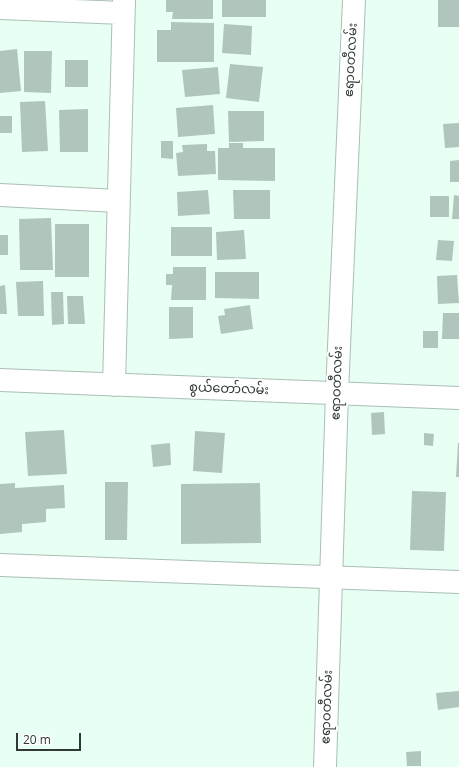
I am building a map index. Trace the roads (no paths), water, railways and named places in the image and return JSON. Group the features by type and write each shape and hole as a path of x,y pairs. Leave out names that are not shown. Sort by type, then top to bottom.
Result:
{"street":[{"name":"ဧရာဝတီလမ်း","path":"325,767 337,393 354,0"},
{"path":"0,8 123,7 114,385"},
{"path":"0,195 118,201"},
{"name":"စွယ်တော်လမ်း","path":"0,380 459,398"},
{"path":"0,566 459,582"}]}
